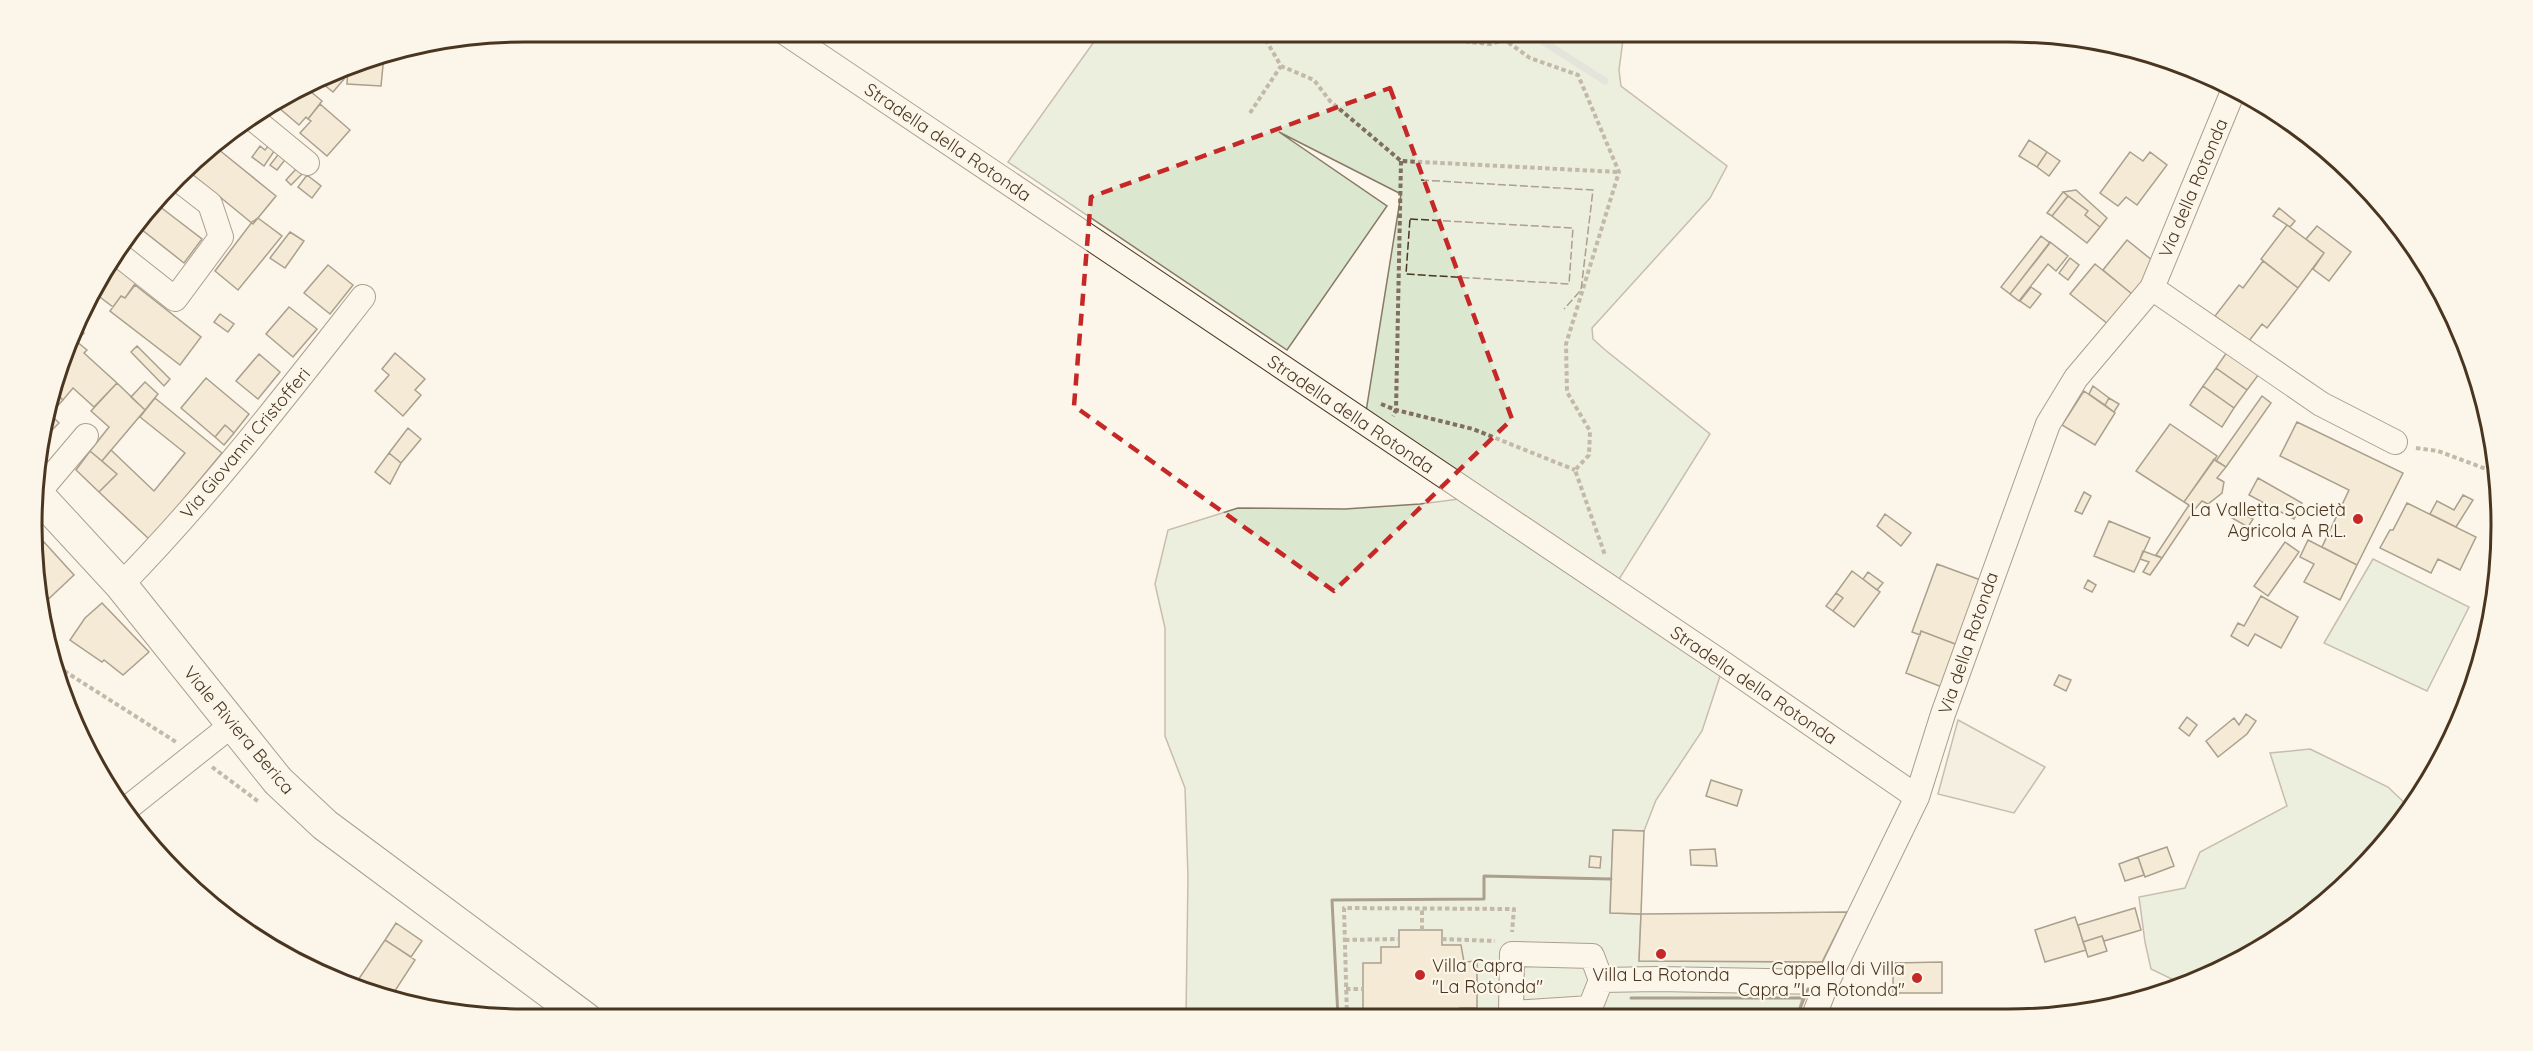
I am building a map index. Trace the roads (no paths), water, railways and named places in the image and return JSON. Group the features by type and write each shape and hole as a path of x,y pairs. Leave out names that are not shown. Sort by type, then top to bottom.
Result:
{"main road":[{"name":"Viale Riviera Berica","path":"43,500 121,585 278,781 325,825 573,1009"}],"street":[{"name":"Stradella della Rotonda","path":"798,42 1917,797"},
{"name":"Via della Rotonda","path":"1817,1009 1827,982 1917,797 1939,757 2023,487 2048,424 2076,378 2151,288 2231,97"},
{"path":"258,123 307,163"},
{"path":"123,258 175,300 221,237 210,204 184,184"},
{"path":"2151,288 2321,404 2395,442"},
{"name":"Via Giovanni Cristofferi","path":"121,585 155,551 270,415 363,297"},
{"name":"Viale Riviera Berica","path":"44,486 86,436"},
{"path":"131,805 233,724"},
{"path":"1511,1009 1512,947 1592,956 1601,980 1590,1008 1574,1009"},
{"path":"1601,980 1827,982"}],"waterway":[{"path":"1544,42 1605,81"}],"place":[{"name":"La Valletta Società Agricola A R.L.","path":"2358,519"},
{"name":"Villa La Rotonda","path":"1661,954"},
{"name":"Villa Capra \"La Rotonda\"","path":"1420,975"},
{"name":"Cappella di Villa Capra \"La Rotonda\"","path":"1917,978"}]}
